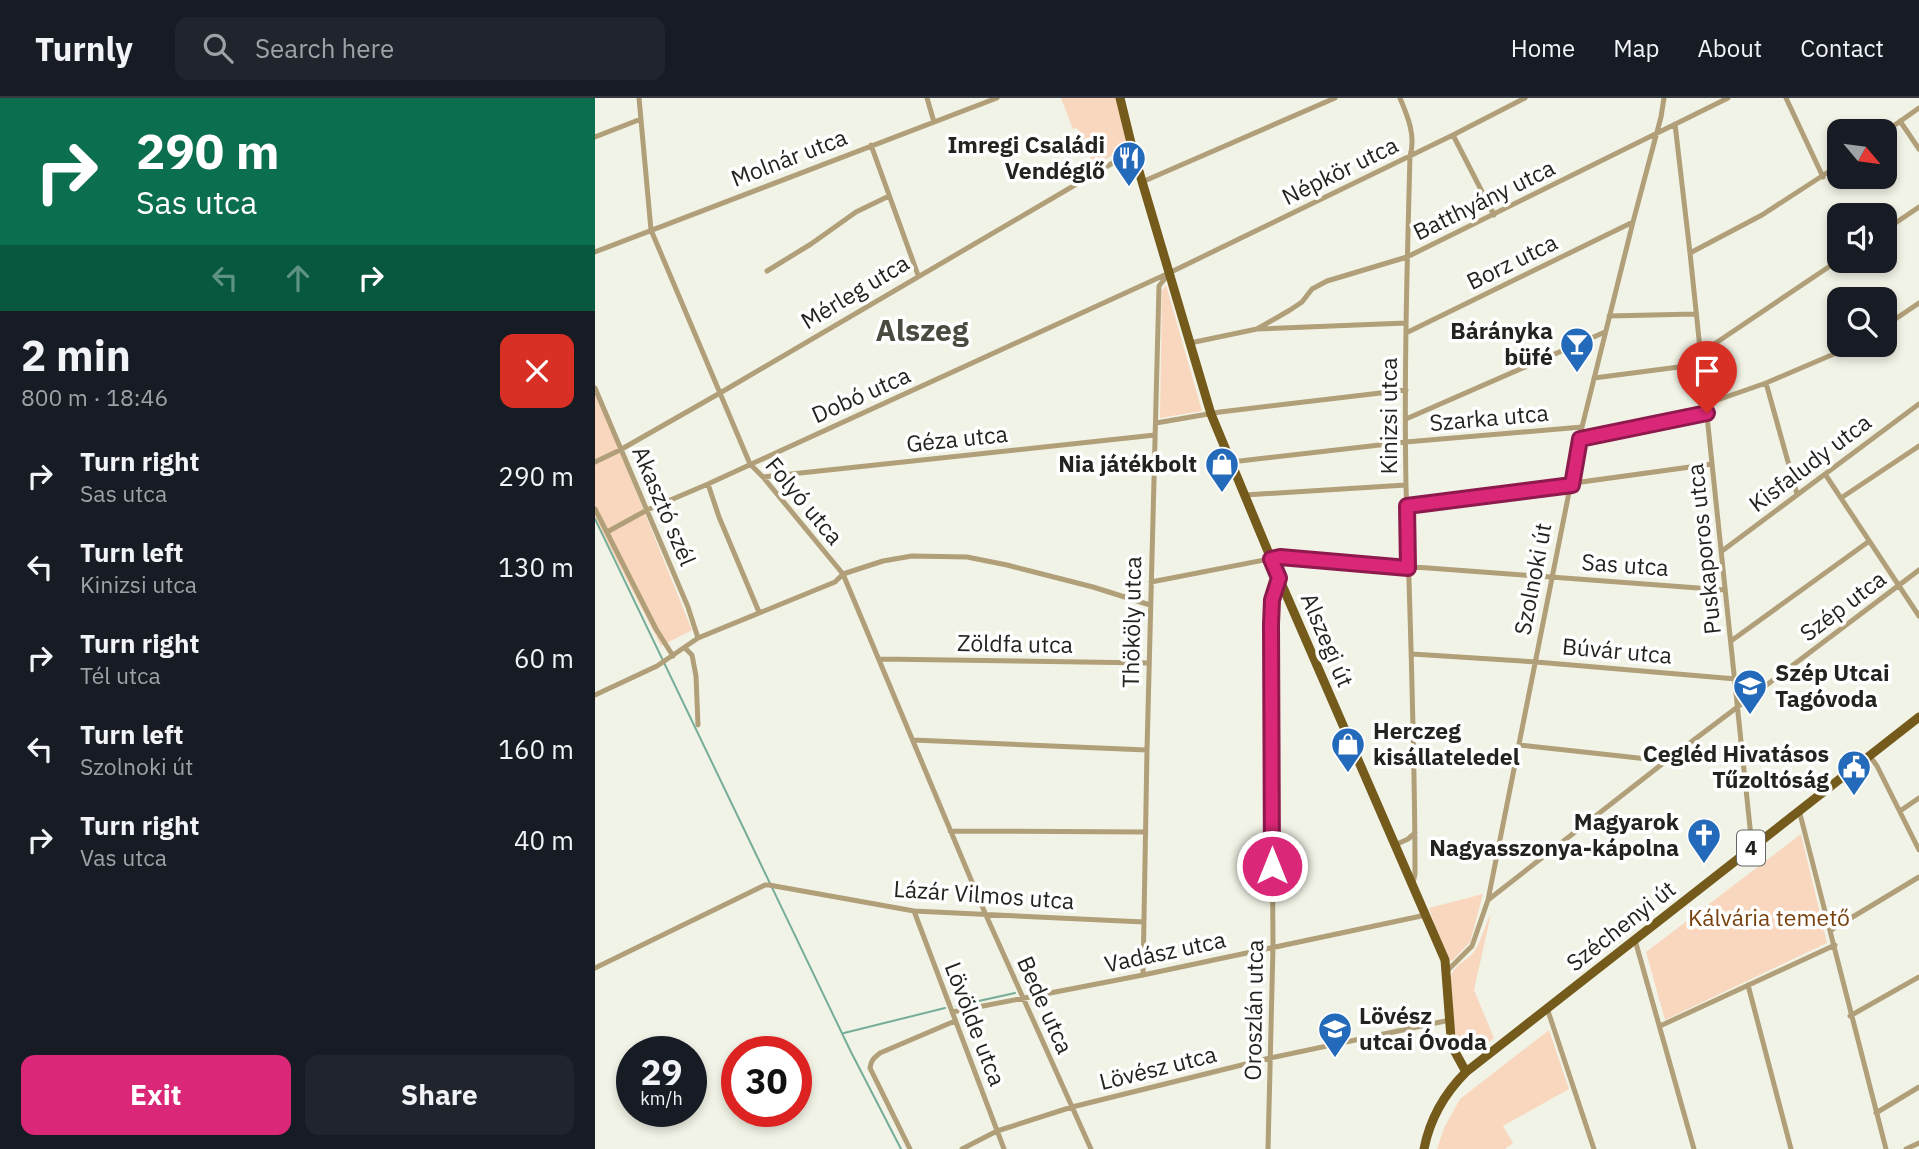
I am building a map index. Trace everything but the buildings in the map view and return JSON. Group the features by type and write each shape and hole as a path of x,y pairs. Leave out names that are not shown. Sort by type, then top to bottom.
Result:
{"main road":[{"name":"Alszegi út","path":"1120,98 1168,273 1211,414 1444,960 1451,1038 1466,1072"},
{"name":"Széchenyi út","path":"1424,1149 1432,1119 1448,1091 1466,1072 1919,717"},
{"path":"1454,1050 1467,1060 1478,1062 1485,1057"}],"street":[{"name":"Folyó utca","path":"639,98 651,230 750,464 843,574 985,913"},
{"path":"927,98 934,122"},
{"name":"Molnár utca","path":"595,252 997,98"},
{"path":"1142,182 1335,98"},
{"name":"Kinizsi utca","path":"1401,98 1413,134 1410,156 1406,323 1406,485 1415,832 1413,886"},
{"name":"Népkör utca","path":"1168,273 1525,98"},
{"name":"Szolnoki út","path":"1446,973 1472,946 1488,900 1580,439 1664,98"},
{"name":"Batthyány utca","path":"1257,329 1302,302 1312,289 1327,281 1407,257 1728,98"},
{"path":"1786,98 1823,177"},
{"path":"1897,123 1919,108"},
{"path":"595,137 641,119"},
{"path":"1900,121 1919,149"},
{"name":"Puskaporos utca","path":"1675,124 1751,837 1755,845"},
{"path":"1453,135 1494,215"},
{"path":"871,145 918,275"},
{"name":"Mérleg utca","path":"595,462 720,393 1133,151"},
{"path":"1690,253 1762,215 1827,174"},
{"path":"767,271 856,212 889,196"},
{"path":"1897,222 1919,207"},
{"name":"Borz utca","path":"1406,333 1633,222"},
{"path":"1701,353 1827,268"},
{"name":"Thököly utca","path":"1143,975 1150,582 1159,286 1168,273"},
{"name":"Dobó utca","path":"607,532 647,510 1168,273"},
{"path":"1897,318 1919,303"},
{"path":"1609,316 1696,314"},
{"path":"1190,343 1257,329 1406,323"},
{"path":"1406,419 1605,332"},
{"path":"1706,404 1766,383 1827,357"},
{"path":"1594,378 1702,364"},
{"path":"1766,383 1797,495"},
{"name":"Akasztó szél","path":"595,388 597,400 647,510 688,607 698,638"},
{"path":"1156,423 1406,390"},
{"name":"Kisfaludy utca","path":"1721,551 1919,404"},
{"path":"1580,439 1707,413"},
{"name":"Szarka utca","path":"1231,462 1406,442 1583,427"},
{"name":"Géza utca","path":"763,477 1155,435"},
{"path":"1840,498 1919,446"},
{"path":"1407,506 1712,464"},
{"path":"1825,474 1919,616"},
{"path":"708,484 759,612"},
{"path":"1245,495 1406,485"},
{"path":"595,509 656,629 673,656"},
{"path":"1731,641 1868,541"},
{"path":"595,695 663,662 698,638 835,582 843,574 883,561 912,556 967,557 1007,565 1150,605"},
{"name":"Sas utca","path":"1150,582 1280,557 1725,590"},
{"name":"Szép utca","path":"1488,900 1666,761 1919,570"},
{"name":"Oroszlán utca","path":"1268,1149 1273,947 1271,624 1272,600 1279,578"},
{"path":"685,648 692,655 696,676 698,725"},
{"name":"Búvár utca","path":"1412,654 1736,679"},
{"name":"Zöldfa utca","path":"880,659 1149,663"},
{"path":"913,740 1147,750"},
{"path":"1519,745 1666,761"},
{"path":"1869,755 1919,850"},
{"path":"1900,811 1919,798"},
{"path":"1799,810 1886,1149"},
{"path":"950,831 1146,832"},
{"path":"1395,845 1415,832"},
{"path":"1831,930 1919,877"},
{"name":"Lázár Vilmos utca","path":"595,968 765,885 914,911 1145,922"},
{"name":"Lövölde utca","path":"914,911 1004,1149"},
{"name":"Bede utca","path":"985,913 1091,1149"},
{"name":"Vadász utca","path":"952,1012 1426,915"},
{"path":"1635,939 1694,1149"},
{"path":"1660,1026 1835,945"},
{"path":"1850,1016 1919,977"},
{"path":"1748,985 1791,1149"},
{"path":"1547,1008 1594,1149"},
{"name":"Lövész utca","path":"962,1149 997,1130 1072,1107 1270,1058 1450,1020"},
{"path":"909,1149 870,1068 872,1059 880,1053 955,1021"},
{"path":"1877,1113 1919,1087"},
{"path":"1906,1149 1919,1143"}],"green space":[{"path":"1061,98 1116,98 1129,146 1094,166 1077,128 1073,129"},
{"path":"1166,285 1202,411 1160,418 1162,291"},
{"path":"595,390 692,630 661,646 595,519"},
{"name":"Kálvária temető","path":"1801,834 1827,943 1665,1020 1646,952"},
{"path":"1483,894 1470,942 1452,961 1447,960 1429,908"},
{"path":"1491,914 1474,990 1494,1038 1482,1048 1465,1052 1460,1049 1454,1033 1450,980 1455,969 1476,948"},
{"path":"1549,1030 1569,1089 1503,1126 1513,1143 1505,1149 1437,1149 1444,1128 1460,1099"}],"waterway":[{"path":"595,519 851,1052 901,1149"},
{"path":"956,1006 1015,993"},
{"path":"844,1033 945,1008"}],"place":[{"name":"Imregi Családi Vendéglő","path":"1129,188"},
{"name":"Bárányka büfé","path":"1577,374"},
{"name":"Nia játékbolt","path":"1222,494"},
{"name":"Szép Utcai Tagóvoda","path":"1750,716"},
{"name":"Herczeg kisállateledel","path":"1348,774"},
{"name":"Cegléd Hivatásos Tűzoltóság","path":"1854,797"},
{"name":"Magyarok Nagyasszonya-kápolna","path":"1704,865"},
{"name":"Lövész utcai Óvoda","path":"1335,1059"}],"district":[{"name":"Alszeg","path":"922,331"}],"route":[{"path":"1272,866 1271,624 1272,600 1279,578 1271,559 1280,557 1408,568 1407,506 1572,485 1580,439 1707,413"}]}
